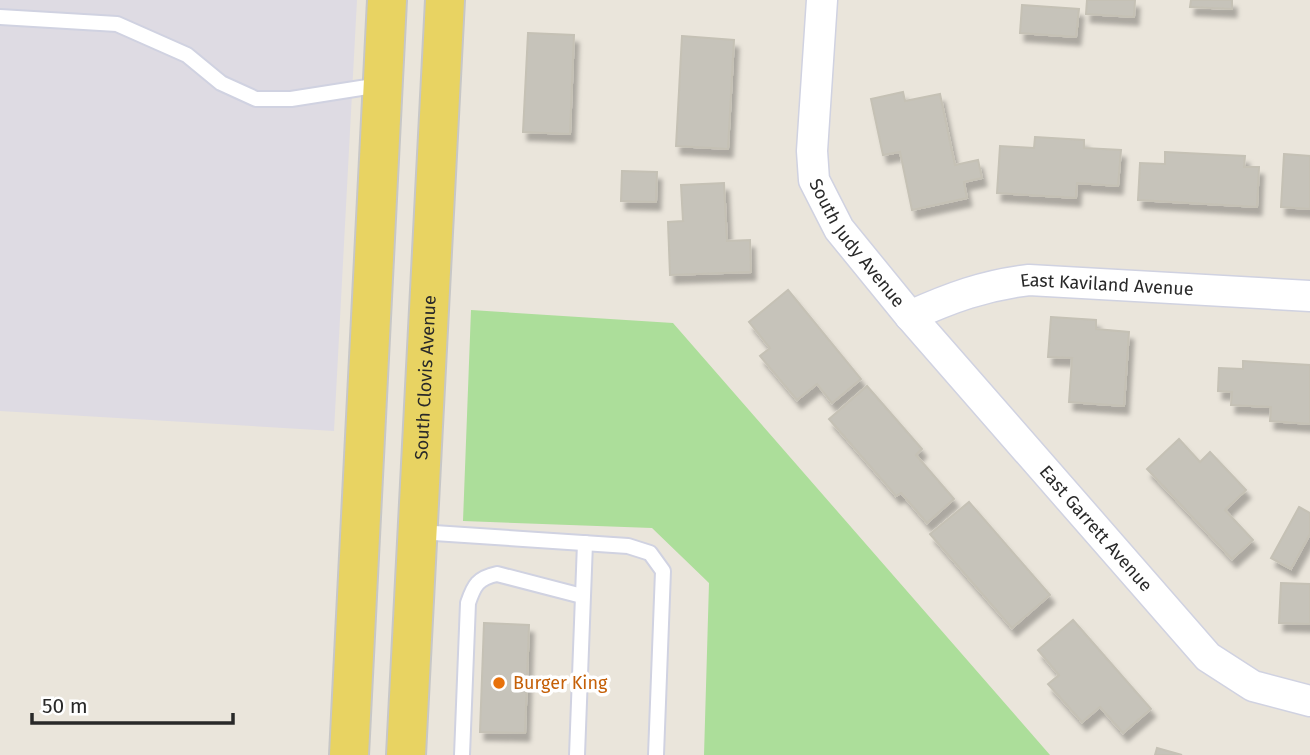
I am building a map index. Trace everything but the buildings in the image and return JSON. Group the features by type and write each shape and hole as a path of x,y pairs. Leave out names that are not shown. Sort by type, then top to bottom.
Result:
{"main road":[{"path":"349,755 387,0"},
{"name":"South Clovis Avenue","path":"406,755 445,0"}],"street":[{"name":"South Judy Avenue","path":"822,0 812,151 814,180 839,229 910,316"},
{"name":"East Kaviland Avenue","path":"910,316 956,295 996,284 1029,280 1310,296"},
{"name":"East Garrett Avenue","path":"910,316 1208,657 1253,686 1310,701"}],"lane":[{"path":"0,18 117,24 187,55 221,83 256,99 291,99 383,85"},
{"path":"417,532 628,546 650,553 663,571 656,755"},
{"path":"577,755 584,543"},
{"path":"462,755 468,603 475,585 484,577 498,574 582,596"}],"shaded area":[{"path":"0,0 357,0 334,431 0,411"}],"green space":[{"path":"471,310 673,323 1050,755 704,755 709,583 652,528 463,521"}],"place":[{"name":"Burger King","path":"499,683"}]}
